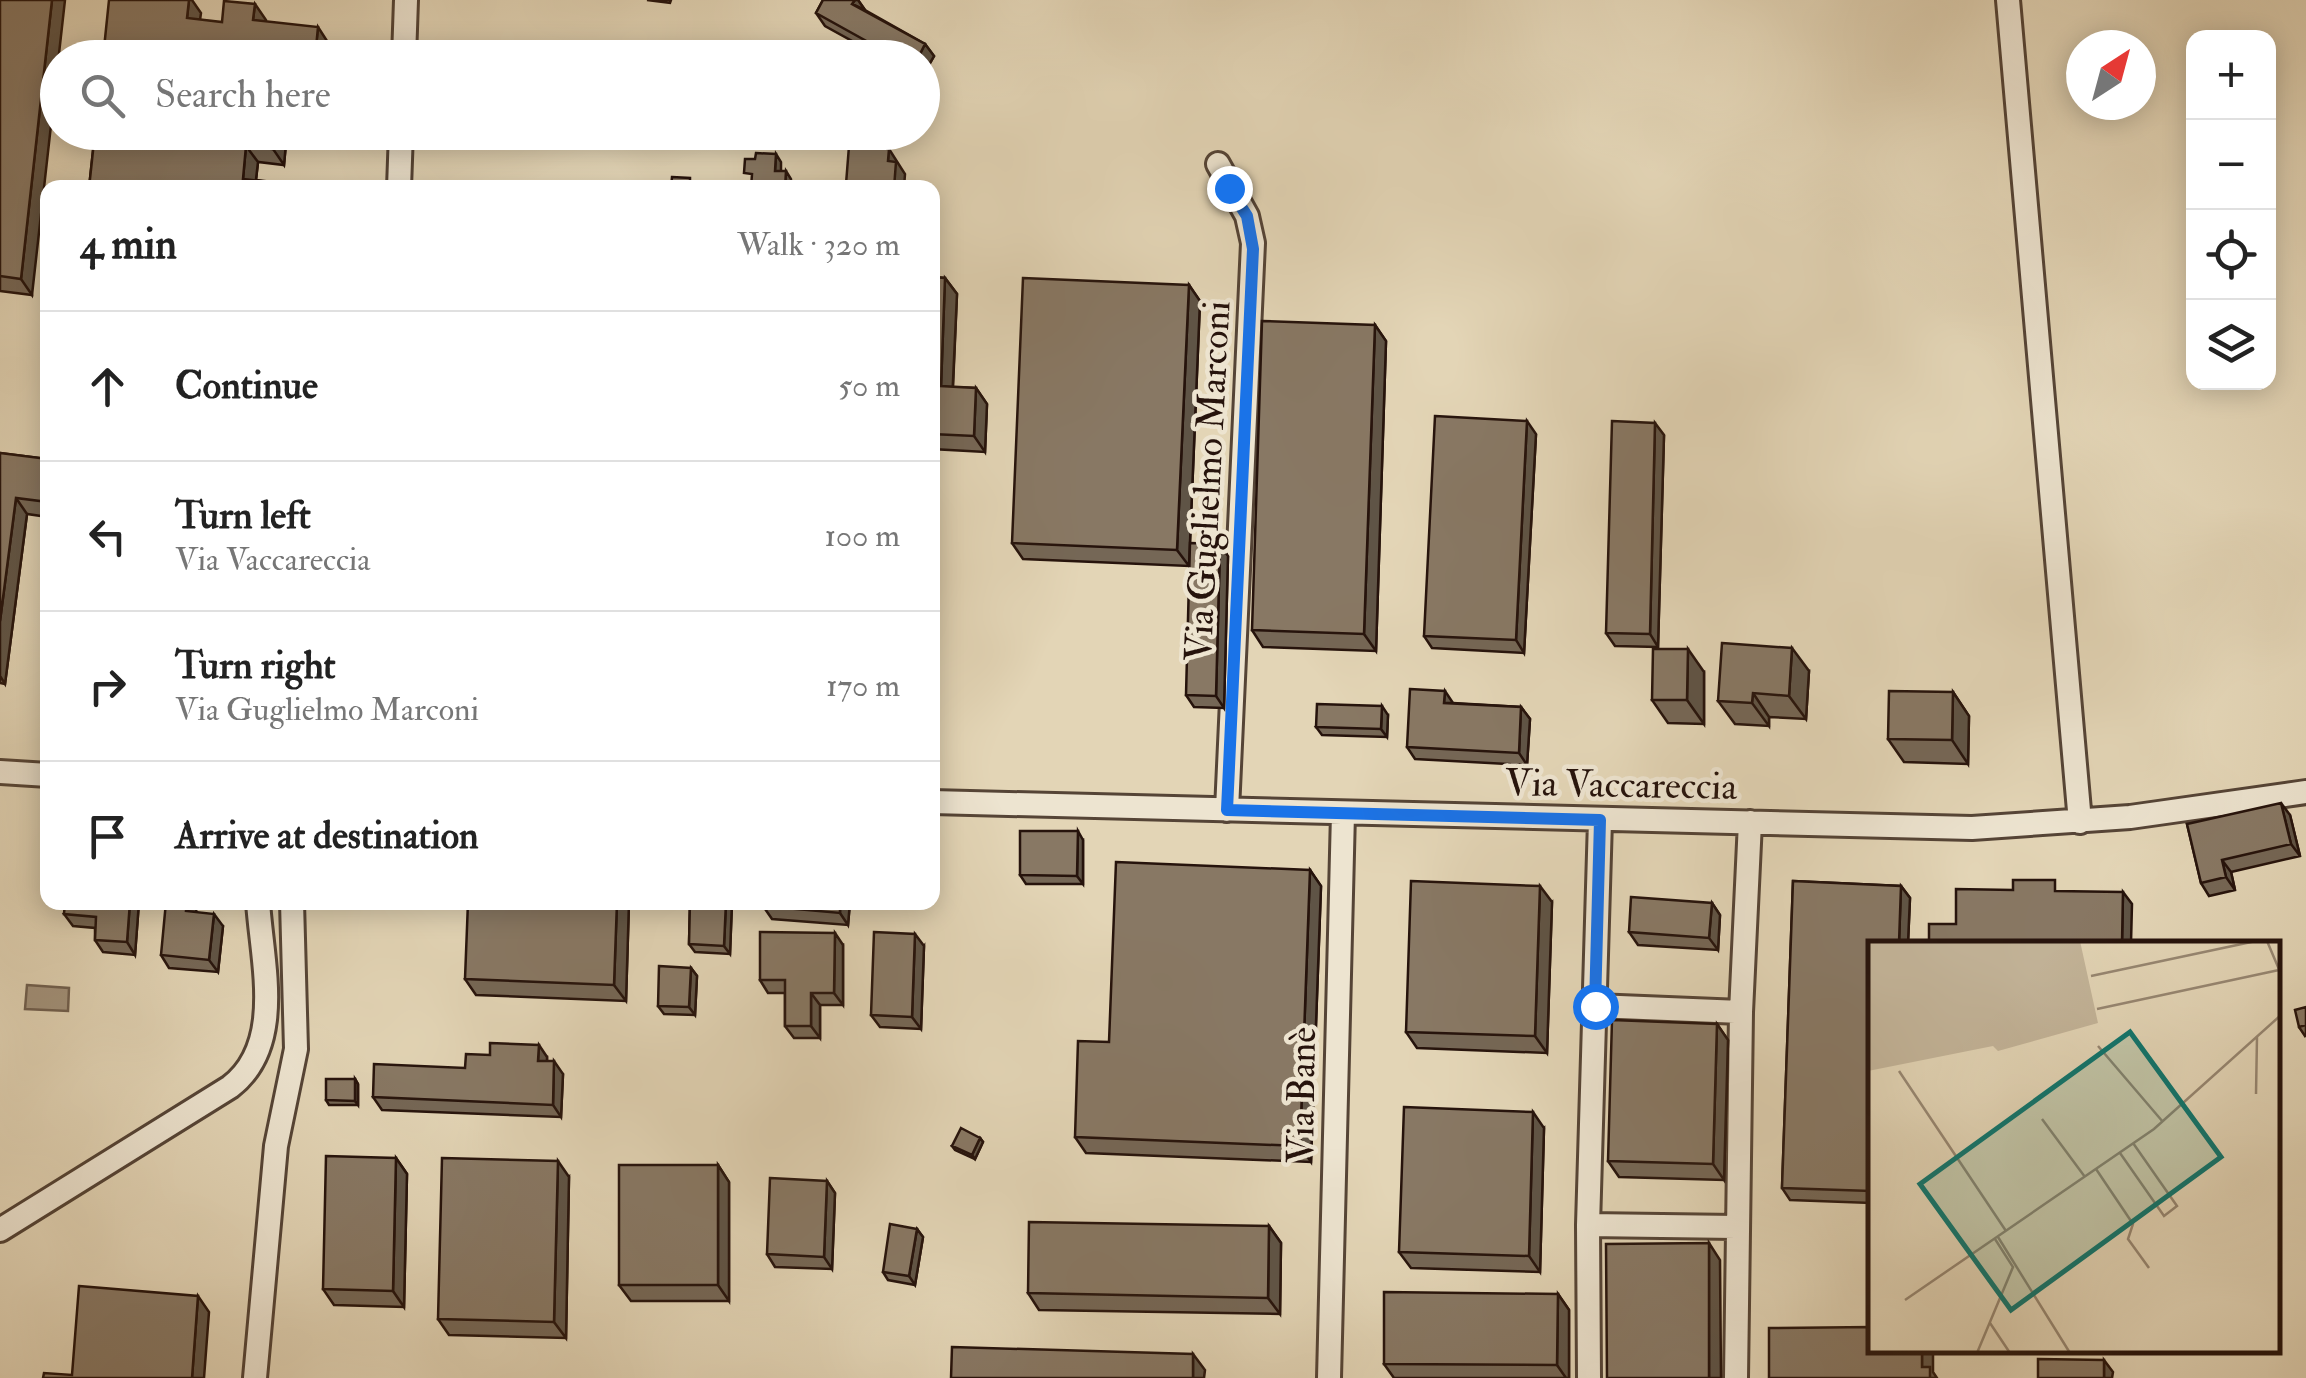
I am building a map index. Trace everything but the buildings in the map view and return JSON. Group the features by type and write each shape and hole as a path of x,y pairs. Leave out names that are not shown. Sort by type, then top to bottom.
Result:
{"street":[{"path":"405,40 406,0"},
{"path":"2008,0 2080,822"},
{"path":"399,180 400,150"},
{"name":"Via Guglielmo Marconi","path":"1218,164 1247,216 1253,243 1227,810"},
{"path":"0,772 40,774"},
{"name":"Via Vaccareccia","path":"940,802 1972,828 2080,822 2306,792"},
{"name":"Via Banè","path":"1329,1378 1343,813"},
{"path":"1589,1378 1588,1225 1600,820"},
{"path":"1736,1378 1740,1012 1750,822"},
{"path":"0,1230 230,1087 252,1066 265,1032 258,910"},
{"path":"255,1378 276,1146 296,1048 292,910"},
{"path":"1595,1006 1740,1012"},
{"path":"1588,1225 1736,1228"}],"shaded area":[{"path":"27,985 69,988 68,1011 25,1009"}],"route":[{"path":"1229,188 1247,216 1253,249 1227,810 1600,820 1595,1006"}]}
